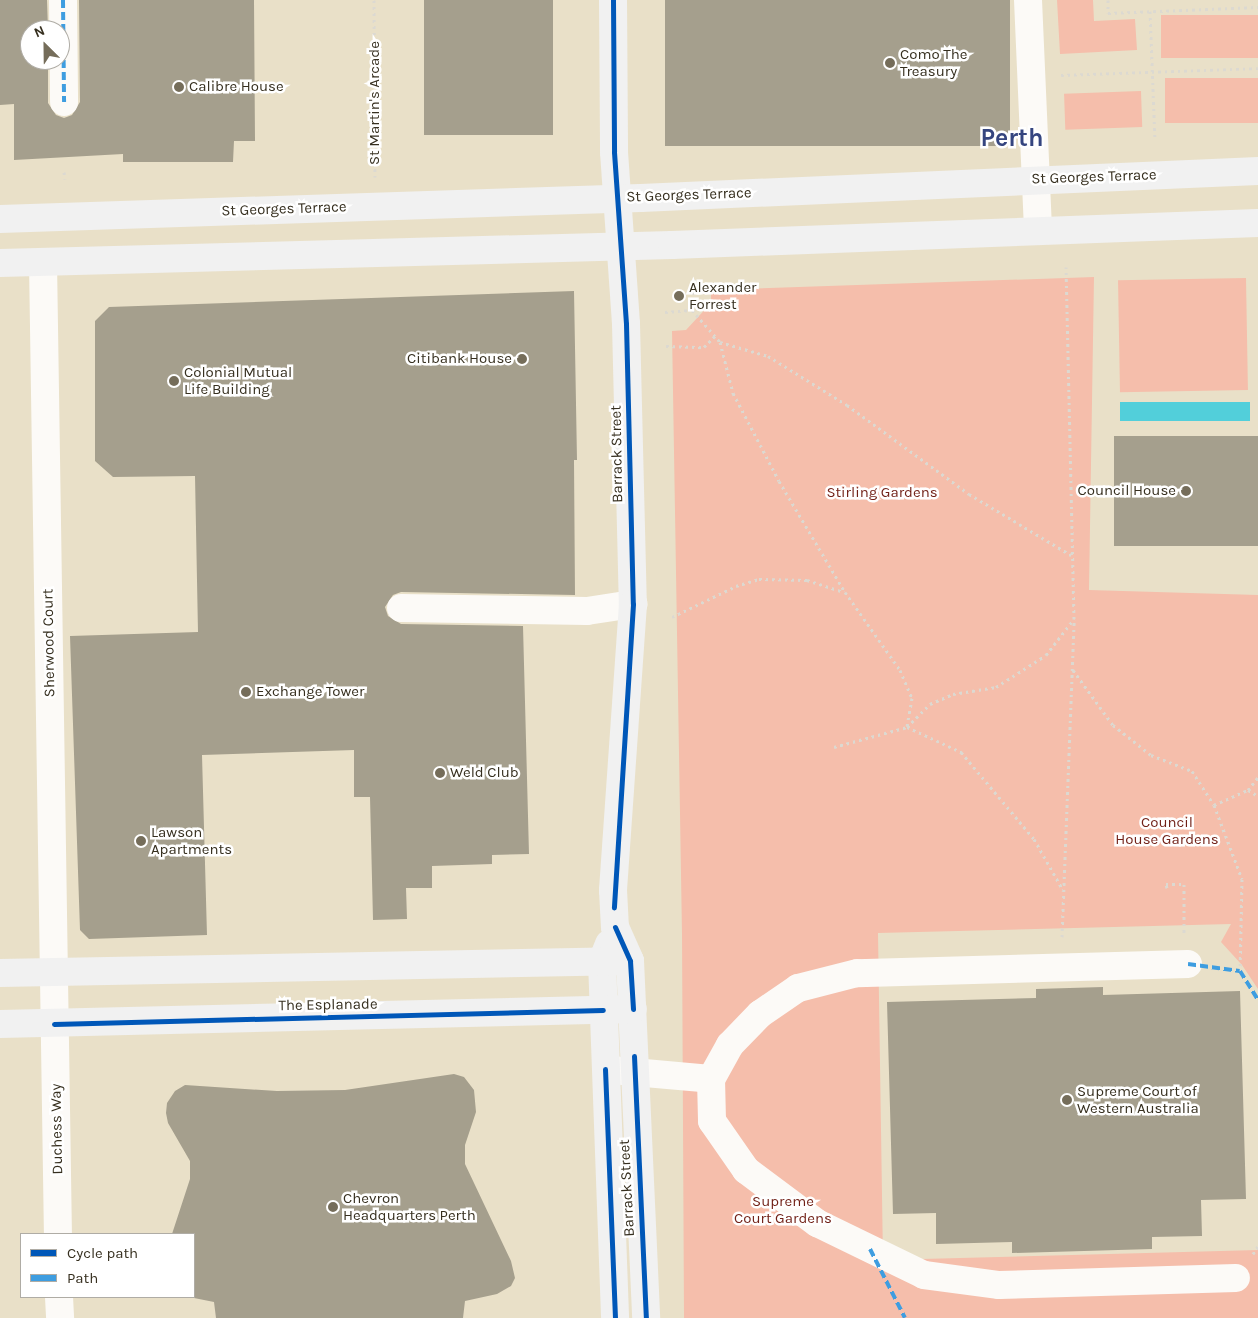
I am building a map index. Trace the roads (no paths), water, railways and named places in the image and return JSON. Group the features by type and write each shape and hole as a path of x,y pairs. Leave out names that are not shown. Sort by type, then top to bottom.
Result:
{"main road":[{"name":"Barrack Street","path":"613,0 614,152 621,245 633,604 613,890 615,928 630,961 646,1318"},
{"name":"St Georges Terrace","path":"0,219 617,198 1258,171"},
{"path":"0,263 621,245 1258,223"},
{"name":"Barrack Street","path":"615,928 602,961 615,1318"},
{"path":"0,972 630,961"},
{"name":"The Esplanade","path":"0,1024 633,1009"}],"street":[{"path":"63,0 64,102"},
{"path":"1028,0 1038,231"},
{"name":"Sherwood Court","path":"43,262 54,1024"},
{"path":"401,608 588,611 633,604"},
{"path":"1186,964 857,973 798,988 760,1014 730,1045 711,1079 712,1121 746,1170 817,1222 924,1275 999,1285 1236,1278"},
{"name":"Duchess Way","path":"54,1024 58,1233"},
{"path":"605,1069 711,1079"},
{"path":"59,1298 60,1318"}],"water":[{"path":"1120,402 1250,402 1250,421 1120,421"}],"place":[{"name":"Como The Treasury","path":"890,63"},
{"name":"Calibre House","path":"179,87"},
{"name":"Alexander Forrest","path":"679,296"},
{"name":"Citibank House","path":"522,359"},
{"name":"Colonial Mutual Life Building","path":"174,381"},
{"name":"Council House","path":"1186,491"},
{"name":"Exchange Tower","path":"246,692"},
{"name":"Weld Club","path":"440,773"},
{"name":"Lawson Apartments","path":"141,841"},
{"name":"Supreme Court of Western Australia","path":"1067,1100"},
{"name":"Chevron Headquarters Perth","path":"333,1207"}],"district":[{"name":"Perth","path":"1012,138"}],"park label":[{"name":"Stirling Gardens","path":"882,493"},
{"name":"Council House Gardens","path":"1167,830"},
{"name":"Supreme Court Gardens","path":"783,1210"}]}
